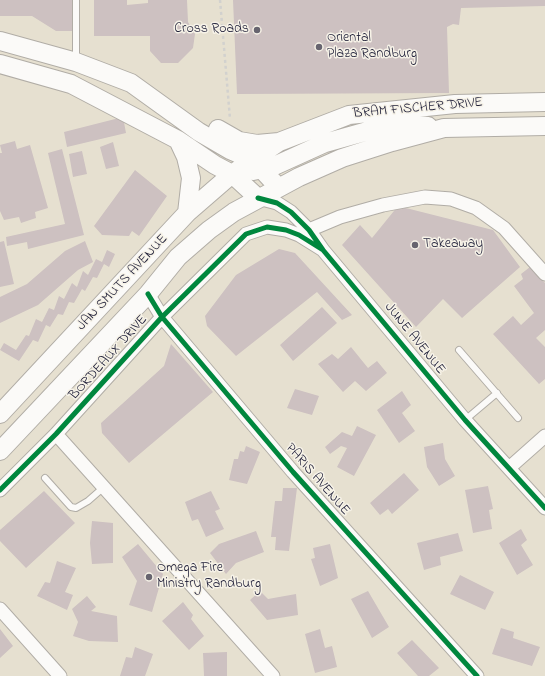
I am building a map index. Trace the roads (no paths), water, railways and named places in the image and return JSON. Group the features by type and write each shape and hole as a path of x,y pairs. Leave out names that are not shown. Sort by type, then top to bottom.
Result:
{"main road":[{"path":"0,41 76,62 131,83 239,141 257,144 279,142"},
{"path":"0,64 71,84 178,140 215,165 232,174 258,198"},
{"path":"131,83 199,132 258,165 279,188"},
{"name":"BRAM FISCHER DRIVE","path":"258,165 279,142 356,114 455,104 545,102"},
{"path":"258,165 272,167 325,143 382,127 415,125 444,128"},
{"name":"BRAM FISCHER DRIVE","path":"279,188 342,158 392,142 444,128 545,126"},
{"path":"178,140 186,156 191,178 187,214"},
{"name":"JAN SMUTS AVENUE","path":"0,414 187,214 232,174 258,165"},
{"name":"JAN SMUTS AVENUE","path":"0,451 148,294 178,257 209,230 234,212 279,188"}],"street":[{"name":"JUNE AVENUE","path":"279,188 291,212"},
{"path":"309,230 340,217 383,204 425,197 451,199 476,208 504,228 545,274"},
{"name":"JUNE AVENUE","path":"258,198 276,203 291,212 309,230 323,250 465,420 545,508"},
{"name":"BORDEAUX DRIVE","path":"0,490 56,434 162,317 246,234 267,227 286,230 299,235 323,250"},
{"name":"PARIS AVENUE","path":"148,294 162,317 293,472 477,676"},
{"path":"56,434 273,676"},
{"path":"509,468 545,436"},
{"path":"0,609 60,676"}],"lane":[{"path":"76,0 76,62"},
{"path":"459,350 518,418"},
{"path":"465,420 497,393"},
{"path":"45,478 71,507 76,508 88,501 104,487"}],"place":[{"name":"Cross Roads","path":"257,30"},
{"name":"Oriental Plaza Randburg","path":"319,47"},
{"name":"Takeaway","path":"415,245"},
{"name":"Omega Fire Ministry Randburg","path":"149,577"}]}
